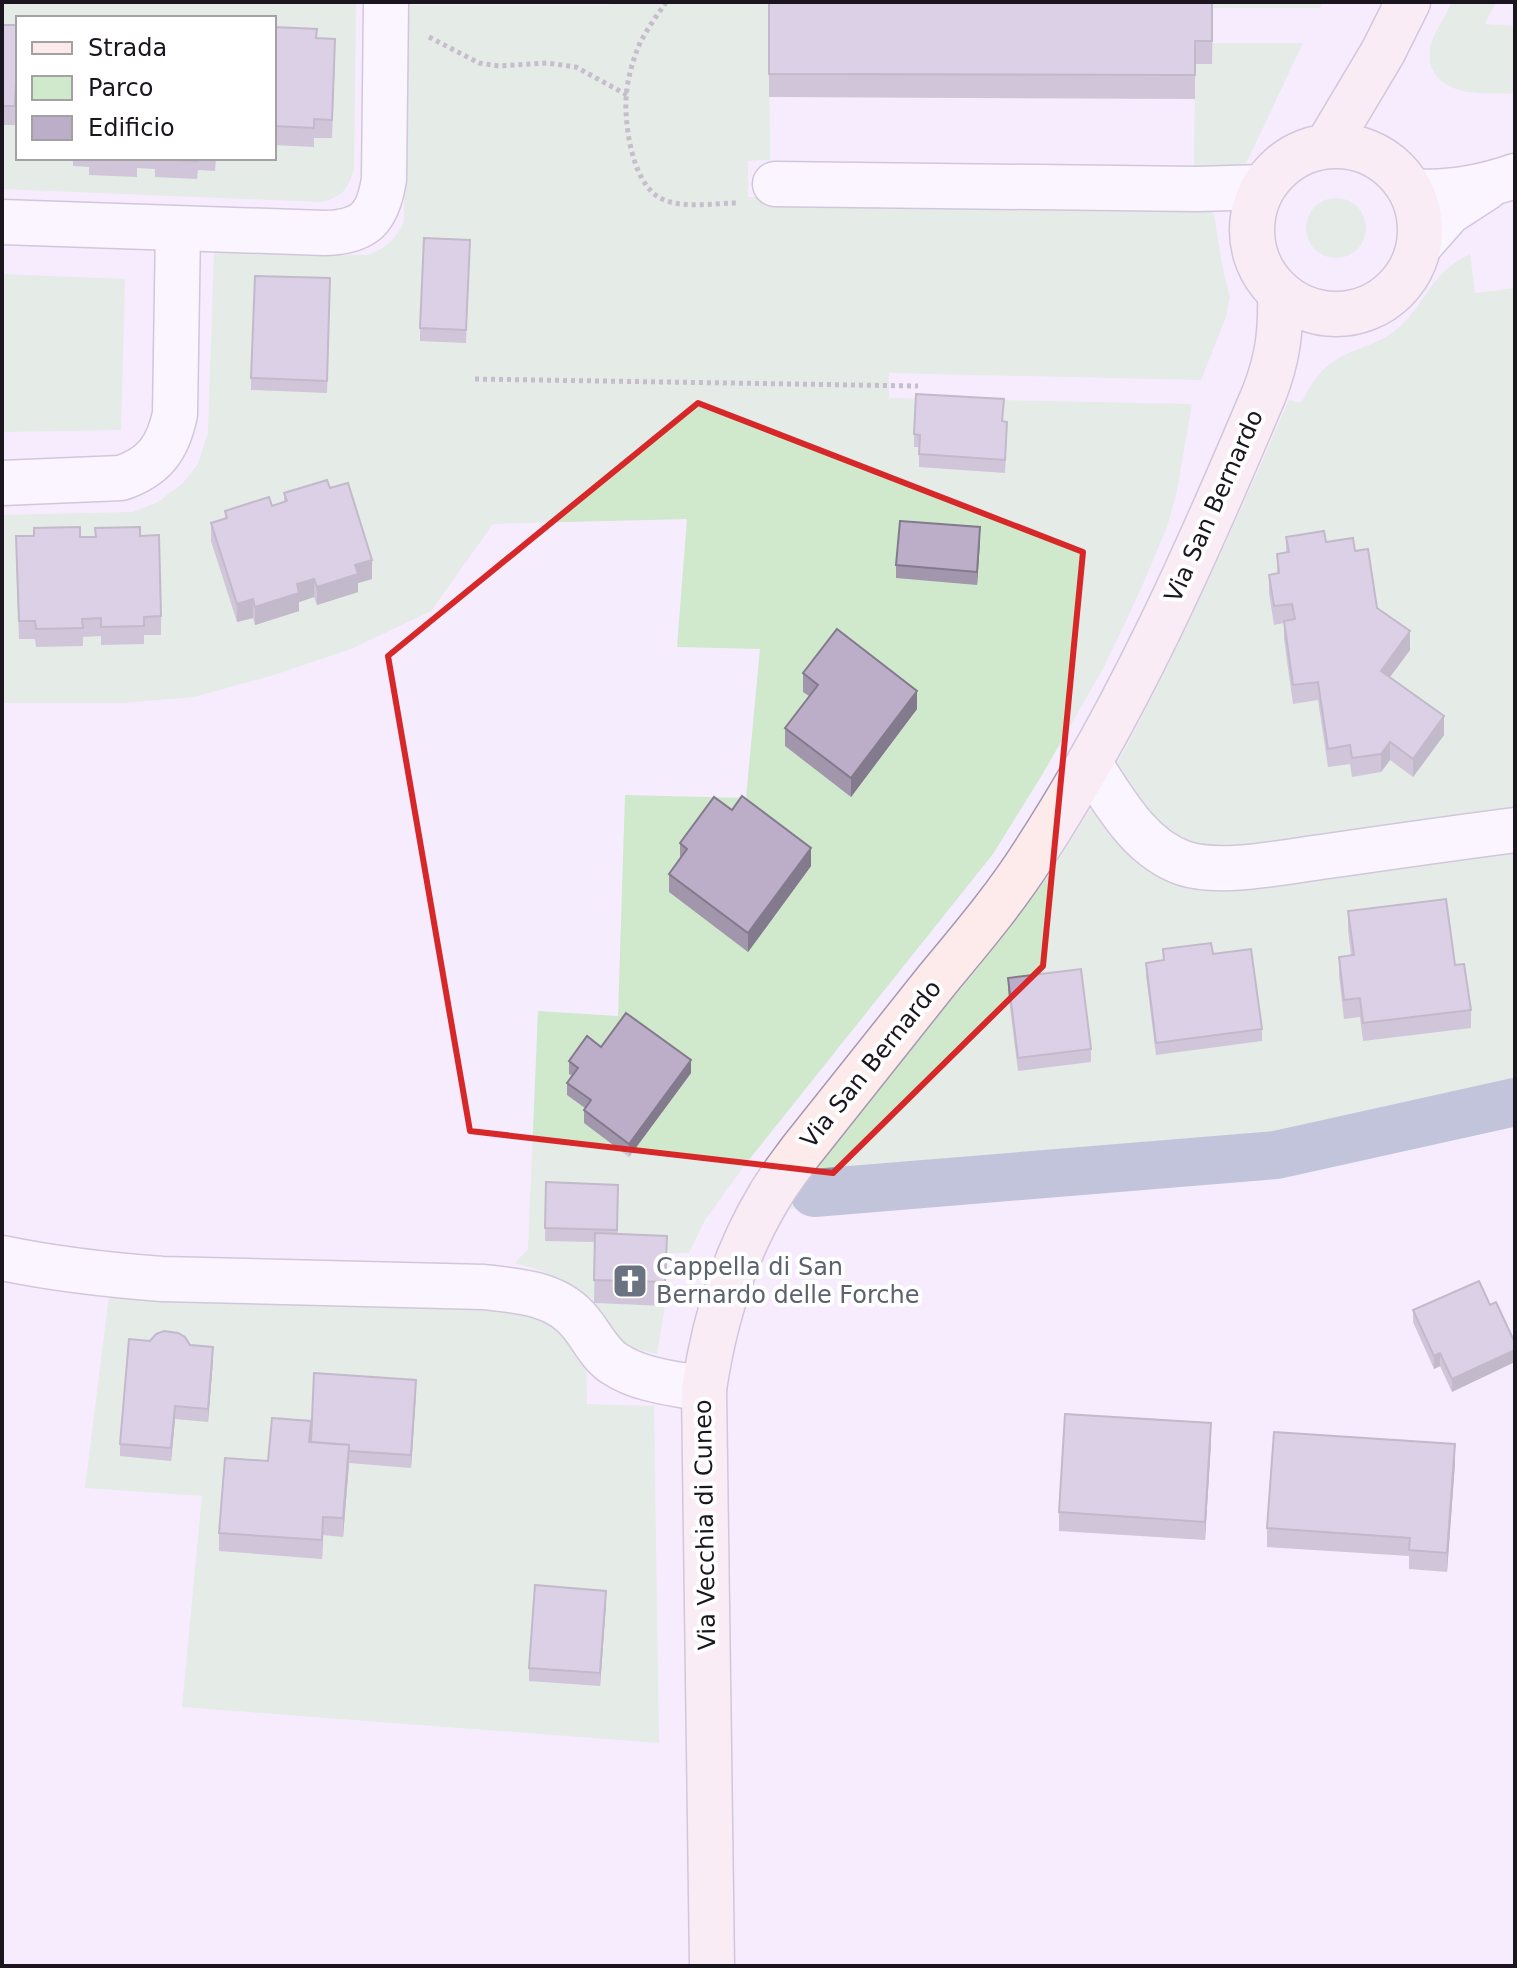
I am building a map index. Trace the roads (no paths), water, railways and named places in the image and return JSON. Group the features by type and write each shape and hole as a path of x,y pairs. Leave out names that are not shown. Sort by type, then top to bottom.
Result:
{"street":[{"path":"1327,146 1383,52 1408,2"},
{"path":"2,222 343,233 359,227 371,217 381,200 384,179 386,8"},
{"path":"1377,156 1371,108 1383,52"},
{"name":"Via San Bernardo","path":"1258,203 1275,171 1290,159 1308,150 1344,146 1361,149 1391,166 1411,191 1418,208 1419,246 1408,273 1389,296 1363,310 1333,314 1296,304 1280,293"},
{"path":"1411,191 1451,192 1505,179"},
{"path":"1419,246 1449,212 1505,179"},
{"path":"775,184 1197,189 1258,203 1254,246 1263,272 1280,293"},
{"path":"2,483 121,478 137,473 158,455 169,439 175,414 178,229"},
{"name":"Via San Bernardo","path":"704,1389 709,1353 737,1260 770,1195 801,1151 1008,892 1089,763 1143,662 1197,550 1271,376 1279,346 1280,293"},
{"name":"Via San Bernardo","path":"1271,376 1294,349 1333,314"},
{"path":"1089,763 1138,832 1157,848 1182,862 1205,868 1262,865 1515,830"},
{"name":"Via Vecchia di Cuneo","path":"2,1258 50,1268 130,1277 512,1290 558,1303 580,1321 600,1351 628,1371 704,1389 712,1966"}],"waterway":[{"path":"814,1193 1276,1155 1515,1102"}],"place":[{"name":"Cappella di San Bernardo delle Forche","path":"630,1281"}]}
